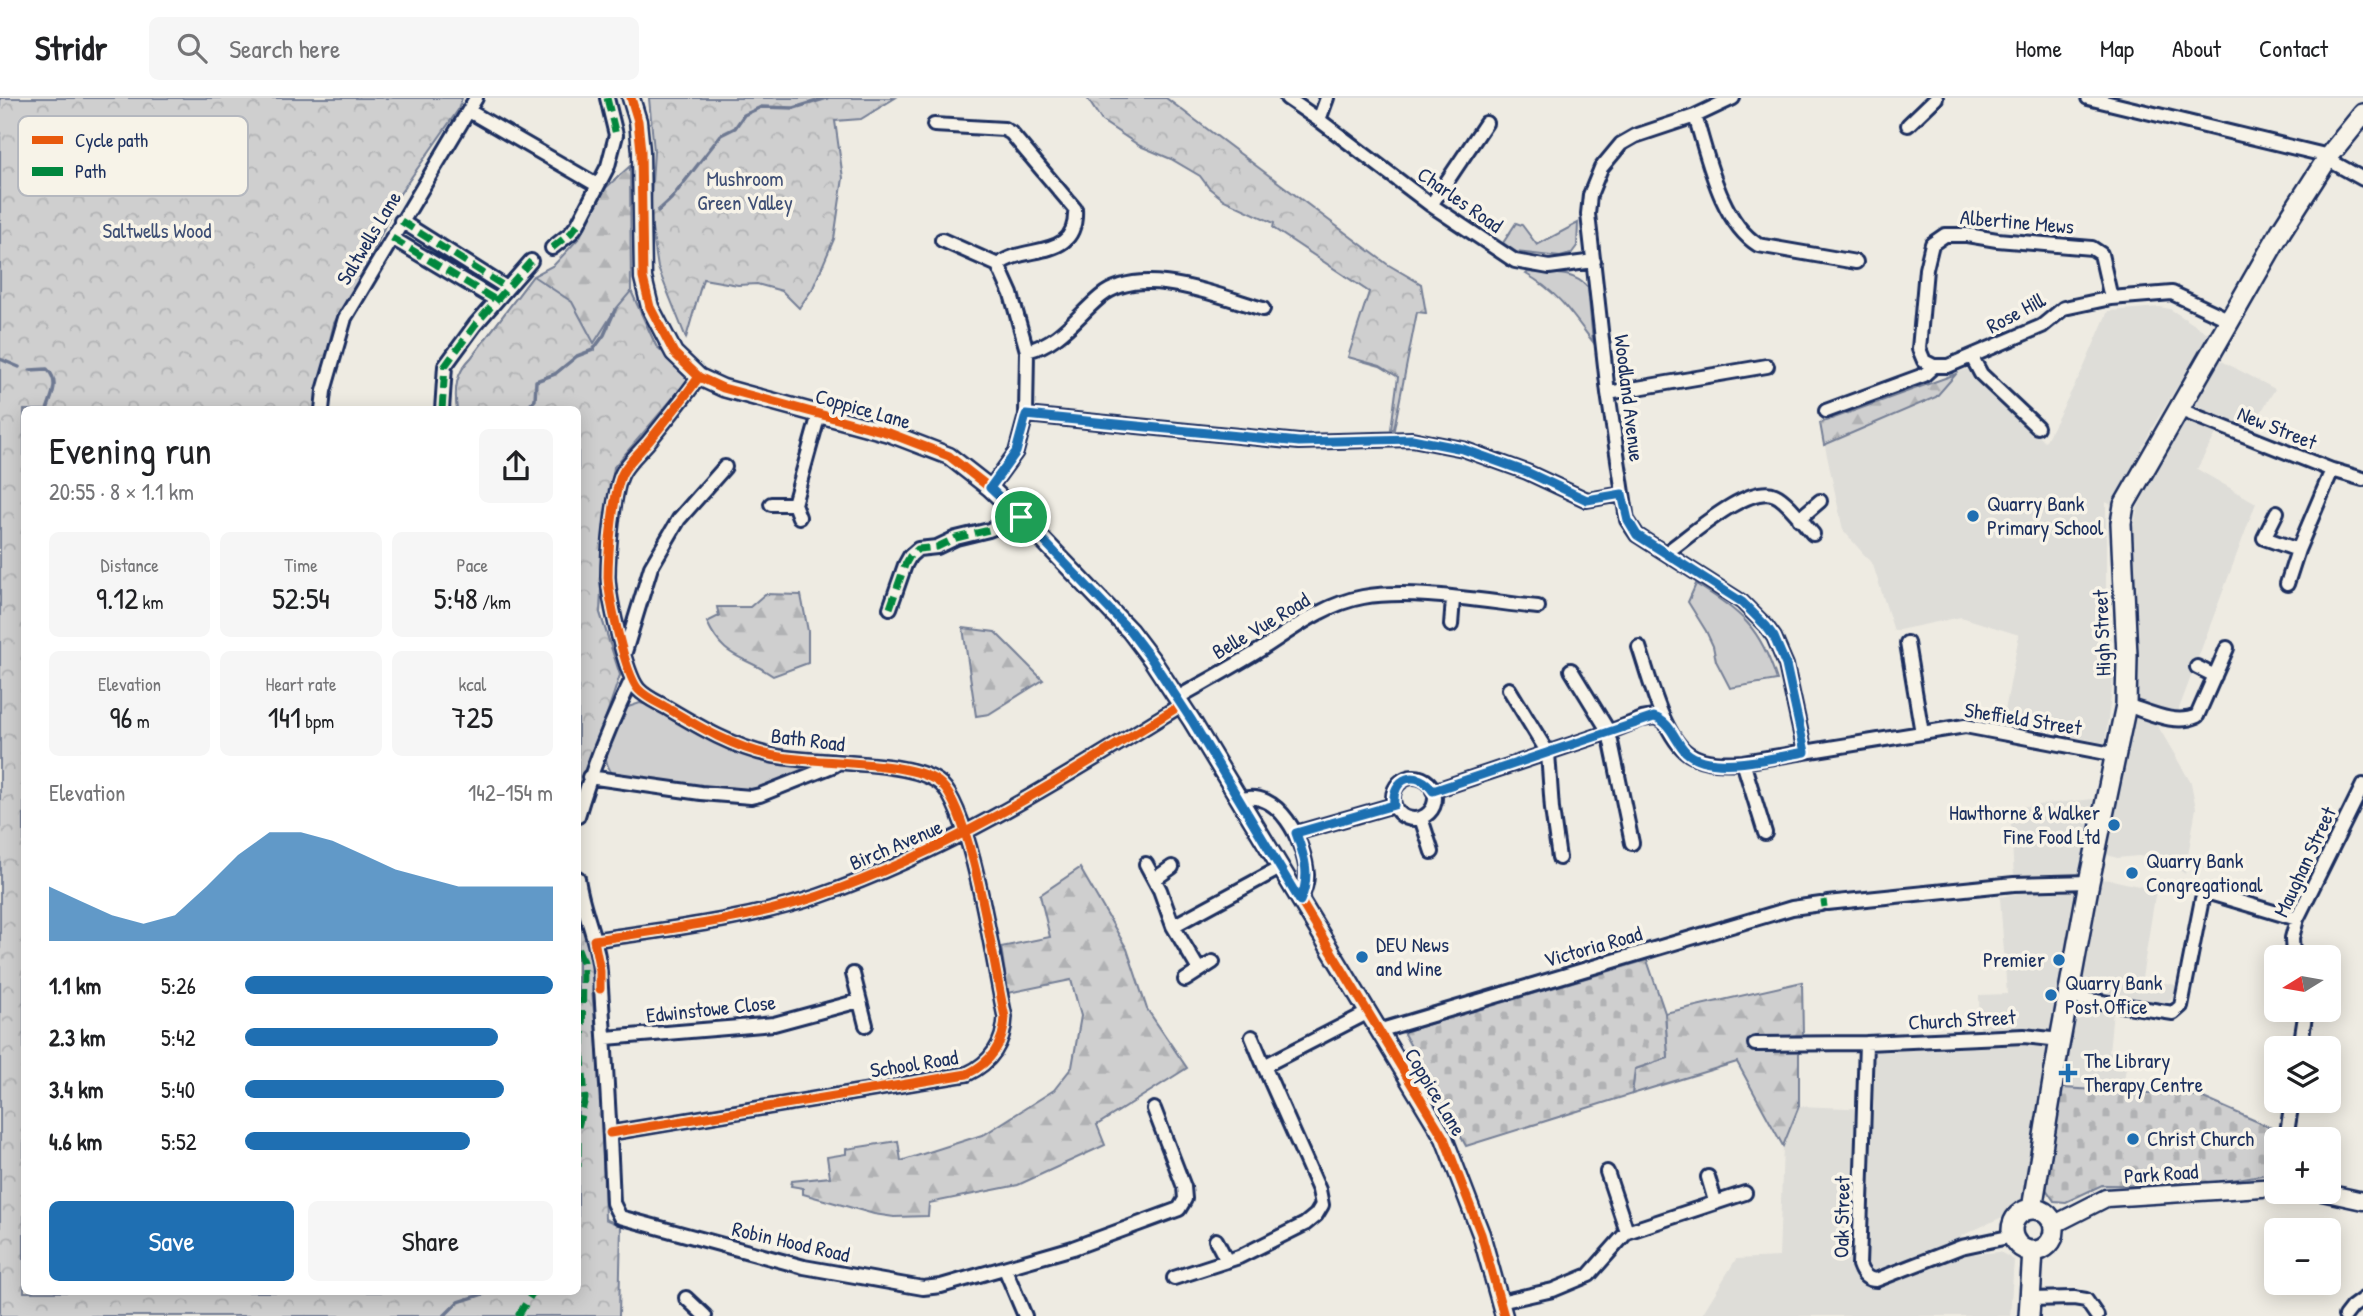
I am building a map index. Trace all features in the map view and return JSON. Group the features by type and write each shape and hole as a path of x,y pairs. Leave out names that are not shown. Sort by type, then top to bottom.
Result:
{"main road":[{"name":"High Street","path":"2013,1236 2017,1217 2032,1209 2089,882 2126,705 2122,514 2130,491 2281,231 2328,157 2363,114"},
{"path":"2013,1236 2020,1247 2033,1251 2045,1248 2050,1243 2053,1238 2053,1225 2044,1213 2032,1209"},
{"path":"2029,1307 2033,1251"}],"street":[{"name":"Saltwells Lane","path":"322,406 324,391 345,317 476,98"},
{"path":"552,248 578,224 608,166 616,135 607,98"},
{"name":"Coppice Lane","path":"631,98 638,121 641,150 643,278 650,307 674,353 699,377 723,388 889,433 949,456 1021,517 1130,631 1179,702 1444,1138 1481,1234 1502,1309"},
{"name":"Charles Road","path":"1287,98 1431,205 1515,261 1549,267 1594,261"},
{"path":"1320,120 1327,98"},
{"name":"Woodland Avenue","path":"1733,98 1695,116 1635,136 1621,144 1601,168 1593,183 1588,214 1608,393 1628,520 1637,535 1742,602 1774,637 1791,683 1805,752"},
{"path":"1908,125 1936,98"},
{"path":"2088,98 2106,100 2328,157 2363,178"},
{"path":"468,111 597,185"},
{"path":"1695,116 1714,179 1738,228 1753,242 1795,253 1856,262"},
{"path":"1431,205 1486,123"},
{"path":"934,125 994,128 1011,133 1075,209 1073,228 1061,244 1052,249 1006,258 998,265"},
{"path":"401,221 507,288"},
{"name":"Albertine Mews","path":"1934,366 1924,361 1919,349 1926,269 1932,244 1945,235 2092,248 2101,254 2110,298"},
{"path":"392,238 496,300"},
{"path":"942,240 998,265 1011,294 1027,351 1026,415 1016,452 990,488"},
{"path":"442,406 445,366 496,300 531,261"},
{"path":"1027,351 1056,340 1101,296 1112,289 1136,282 1177,285 1263,309"},
{"name":"Rose Hill","path":"1826,411 1924,375 1934,366 1948,366 2042,326 2064,308 2110,298 2172,293 2230,320"},
{"path":"1972,356 1981,374 2037,428"},
{"path":"1608,393 1767,366"},
{"path":"581,805 608,727 632,680 615,620 608,577 617,493 622,473 676,410 699,377"},
{"name":"New Street","path":"2178,409 2332,470 2363,479"},
{"path":"799,517 794,504 819,414"},
{"path":"1026,415 1299,442 1412,439 1463,449 1527,472 1587,500 1622,494"},
{"path":"625,652 652,567 679,519 725,467"},
{"path":"2287,584 2298,550 2332,470"},
{"path":"1667,552 1738,501 1757,493 1775,495 1813,534"},
{"path":"1799,519 1820,501"},
{"path":"772,504 794,504"},
{"path":"2277,512 2264,538 2298,550"},
{"path":"890,608 909,556 918,549 937,547 1021,517"},
{"name":"Belle Vue Road","path":"1179,702 1317,612 1342,603 1381,594 1538,607"},
{"path":"1451,625 1452,599"},
{"path":"1907,643 1922,733"},
{"name":"Sheffield Street","path":"1639,646 1663,720 1686,752 1722,763 1743,762 1965,726 2117,755"},
{"path":"2126,705 2175,720 2186,721 2197,716 2227,648"},
{"path":"2197,667 2215,676"},
{"path":"1571,670 1609,732 1632,843"},
{"name":"Bath Road","path":"632,680 649,698 715,736 770,755 838,763 857,762 933,778 946,790 967,833"},
{"path":"1509,689 1548,753 1559,858"},
{"name":"Birch Avenue","path":"594,940 688,926 817,897 967,833 1086,764 1179,702"},
{"path":"1433,791 1642,719 1654,717 1663,720"},
{"path":"1743,762 1765,833"},
{"name":"Bath Road","path":"589,777 701,793 751,797 838,763"},
{"path":"1420,778 1428,783 1433,791 1433,807 1421,818 1404,817 1394,805 1393,796 1402,780 1420,778"},
{"name":"Maughan Street","path":"2293,945 2297,919 2363,785"},
{"path":"1239,800 1250,796 1258,797 1282,815 1296,833 1305,858 1307,877 1300,901"},
{"path":"1296,833 1394,805"},
{"path":"1421,818 1432,852"},
{"name":"School Road","path":"610,1133 957,1076 986,1063 1004,1035 1005,1017 967,833"},
{"path":"1146,864 1155,879 1173,926 1199,970"},
{"path":"1155,879 1172,867"},
{"path":"1173,926 1280,868"},
{"name":"Victoria Road","path":"1378,1031 1792,908 2014,884 2089,882"},
{"path":"2068,997 2172,1013 2180,1006 2202,899 2206,894 2297,919"},
{"name":"Robin Hood Road","path":"581,897 600,971 606,1038 613,1203 620,1217 804,1267 923,1288 941,1286 1073,1248 1179,1209 1185,1199 1185,1187 1154,1109"},
{"path":"1185,980 1213,962"},
{"path":"853,974 866,1025"},
{"name":"Edwinstowe Close","path":"606,1038 774,1024 859,1001"},
{"path":"1265,1066 1367,1013"},
{"name":"Church Street","path":"1755,1044 1866,1043 2024,1036 2060,1040"},
{"path":"1174,1278 1227,1261 1305,1224 1322,1205 1319,1190 1252,1037"},
{"name":"Oak Street","path":"1866,1043 1859,1265 1861,1272 1867,1278 1876,1280 1961,1247 2013,1236"},
{"path":"1607,1172 1627,1232"},
{"path":"1708,1177 1715,1201"},
{"name":"Park Road","path":"2053,1225 2106,1198 2264,1187"},
{"path":"1502,1309 1588,1275 1627,1232 1745,1192"},
{"path":"2341,1196 2363,1201"},
{"path":"1216,1240 1227,1261"},
{"path":"1005,1269 1025,1316"},
{"path":"686,1298 705,1316"},
{"path":"2029,1307 2074,1298 2086,1300 2097,1316"},
{"path":"2345,1316 2363,1298"}],"shaded area":[{"name":"Quarry Bank Primary School","path":"2160,307 2170,309 2209,334 2152,428 2113,506 2106,502 2106,614 2113,680 2105,743 2003,722 2019,635 1961,617 1894,631 1873,565 1843,530 1820,423 1970,368 2045,442 2084,367 2108,311"},
{"path":"2216,358 2275,389 2250,430 2188,407"},
{"path":"2182,415 2217,432 2197,469 2256,503 2177,714 2132,701 2132,535 2137,509"},
{"path":"2131,714 2155,721 2191,783 2196,808 2185,874 2164,859 2138,856 2117,858 2104,854"},
{"path":"2093,799 2079,876 2014,877 2010,808"},
{"path":"2099,879 2156,890 2142,978 2176,985 2174,997 2162,1005 2077,996"},
{"path":"2076,891 2050,1034 1980,1034 1979,995 2007,994 2000,897 2025,892"},
{"path":"2075,1005 2113,1011 2109,1052 2128,1056 2122,1092 2062,1088"},
{"path":"1982,1042 2049,1042 2018,1207 2011,1213 1961,1236 1974,1254 2000,1252 2014,1260 2010,1316 1701,1316 1736,1259 1779,1257 1783,1146 1799,1106 1871,1109 1875,1050"}],"green space":[{"name":"Saltwells Wood","path":"0,98 462,98 458,110 397,198 370,260 334,323 316,406 21,406 21,1295 581,1295 581,909 594,965 592,990 601,1089 605,1219 621,1226 619,1316 0,1316"},
{"name":"Mushroom Green Valley","path":"649,98 895,98 861,119 835,121 843,178 834,239 813,288 799,308 782,291 757,284 738,285 703,279 686,338 658,268 650,216 654,151"},
{"path":"1087,98 1166,98 1387,264 1421,284 1426,313 1417,312 1394,429 1391,429 1398,377 1380,366 1348,357 1369,292 1273,228 1274,223 1224,200 1209,188 1200,176 1171,159 1140,146 1102,121"},
{"path":"630,166 631,291 656,346 691,377 614,467 603,541 600,613 620,675 587,747 581,406 457,406 456,388 466,363 533,276 554,265 580,237 599,194"},
{"path":"1516,223 1522,225 1537,245 1578,223 1577,246 1571,254 1560,257 1516,252 1503,243"},
{"path":"1528,272 1576,278 1588,288 1593,342 1564,304 1526,274"},
{"path":"533,276 572,302 594,343 631,291 656,346 691,377 614,467 603,541 600,613 620,675 581,791 581,406 457,406 456,388 462,369"},
{"path":"1956,374 1936,397 1824,445 1820,423"},
{"path":"1696,584 1726,604 1747,623 1764,647 1777,680 1730,688 1716,661 1706,631 1688,602"},
{"path":"765,594 801,595 808,631 808,663 773,676 728,650 714,635 707,622 719,616 717,607 750,607"},
{"path":"963,628 995,632 1043,680 989,714 976,716"},
{"path":"640,703 700,735 748,755 820,767 751,793 614,776 606,759 607,743 622,709"},
{"path":"1080,868 1127,949 1147,1009 1187,1068 1097,1125 1105,1145 1018,1185 929,1203 928,1216 894,1217 874,1214 803,1194 803,1188 791,1186 792,1181 830,1177 827,1157 846,1154 846,1149 898,1141 901,1161 985,1134 1054,1090 1072,1067 1081,1016 1071,980 1008,993 1001,947 1050,937 1040,895"},
{"path":"1647,960 1665,1013 1668,1058 1635,1069 1632,1094 1466,1146 1403,1032"},
{"path":"1802,982 1803,1035 1759,1038 1760,1050 1799,1051 1799,1106 1783,1146 1737,1062 1632,1094 1635,1069 1668,1058 1665,1013"},
{"path":"2062,1088 2199,1096 2269,1127 2264,1127 2264,1175 2196,1186 2102,1185 2066,1202 2054,1201 2046,1189"}],"waterway":[{"path":"658,211 671,199 721,135 735,128 744,115 761,107 794,108 827,98"},
{"path":"529,406 535,400 536,381 555,374 577,356 593,350 604,335 615,310"},
{"path":"0,359 19,367"},
{"path":"30,370 47,369 51,374 54,388 48,406"},
{"path":"444,1316 458,1302 480,1295"}],"marked path":[{"path":"607,98 616,135"},
{"path":"401,221 507,288"},
{"path":"552,248 578,224"},
{"path":"392,238 496,300"},
{"path":"442,406 445,366 475,325 531,261"},
{"path":"890,608 905,565 918,549 937,547 1021,517"},
{"path":"1821,904 1827,903"},
{"path":"581,957 585,1099 581,1115"},
{"path":"518,1316 531,1295"}],"cycle path":[{"path":"631,98 638,121 641,151 643,278 650,307 674,353 699,377 723,388 889,433 949,456 1021,517 1130,631 1192,721 1444,1138 1481,1234 1504,1316"},
{"path":"610,1133 967,1074 983,1064 995,1051 1004,1026 1005,1017 972,858 963,826 941,784 908,770 788,758 743,747 705,730 649,698 638,689 633,680 618,635 608,577 616,493 626,468 699,377"},
{"path":"600,989 600,971 594,940 708,923 764,911 819,896 867,878 1005,811 1181,705"},
{"path":"1296,833 1394,805"}],"place":[{"name":"Quarry Bank Primary School","path":"1973,516"},
{"name":"Hawthorne & Walker Fine Food Ltd","path":"2114,825"},
{"name":"Quarry Bank Congregational","path":"2132,873"},
{"name":"DEU News and Wine","path":"1362,957"},
{"name":"Premier","path":"2059,960"},
{"name":"Quarry Bank Post Office","path":"2051,995"},
{"name":"The Library Therapy Centre","path":"2068,1073"},
{"name":"Christ Church","path":"2133,1139"}],"route":[{"path":"1026,415 1299,442 1350,442 1393,438 1436,442 1527,472 1587,500 1622,494 1628,520 1637,535 1742,602 1774,637 1791,683 1805,752 1743,762 1708,761 1686,752 1666,723 1654,717 1433,791 1428,783 1420,778 1402,780 1393,796 1394,805 1296,833 1305,858 1307,877 1300,901 1192,721 1152,660 1130,631 1021,517 990,488 1016,452 1026,415"}]}
